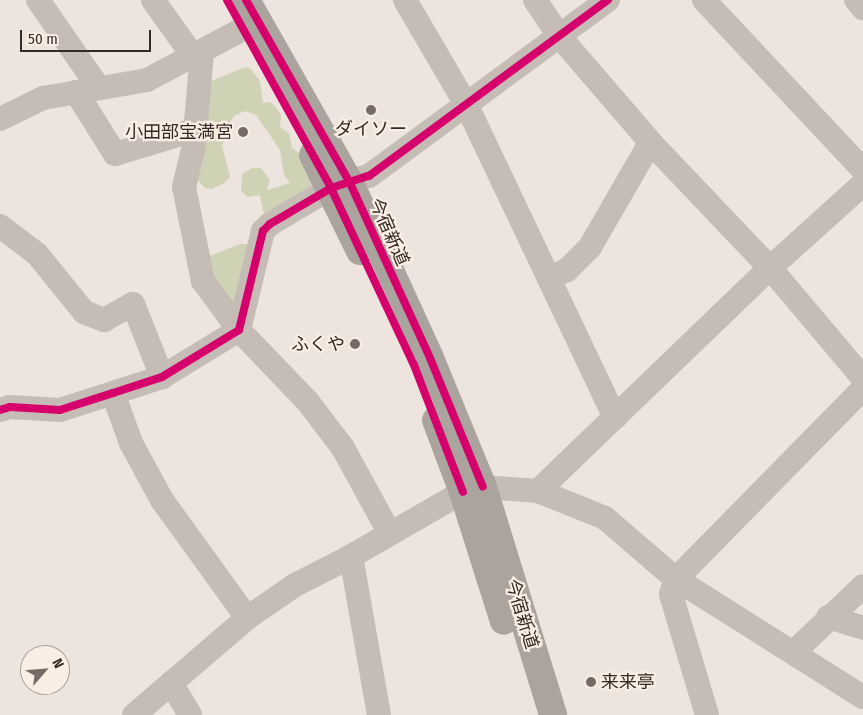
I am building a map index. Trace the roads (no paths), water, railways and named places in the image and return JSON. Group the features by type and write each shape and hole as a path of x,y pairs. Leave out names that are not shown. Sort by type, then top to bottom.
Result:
{"highway":[{"name":"今宿新道","path":"227,0 243,29 341,186"},
{"name":"今宿新道","path":"246,0 341,186 414,365 473,490 553,715"},
{"name":"今宿新道","path":"473,490 534,715"}],"street":[{"path":"38,0 100,88"},
{"path":"153,0 198,54 195,130 184,188 203,281 239,330 308,402 344,448 389,532"},
{"path":"405,0 467,106 615,418"},
{"path":"535,0 560,37 652,144 770,268 863,378"},
{"path":"0,410 10,407 60,410 162,377 239,330 263,231 341,186 369,176 467,106 608,0"},
{"path":"704,0 863,170"},
{"path":"856,0 863,8"},
{"path":"2,115 43,98 147,80 243,29"},
{"path":"76,92 115,154 195,130"},
{"path":"549,278 567,270 590,247 646,150 652,144"},
{"path":"538,491 770,268 863,184"},
{"path":"0,226 36,254 84,312 104,320 133,304 162,377"},
{"path":"707,715 671,594 676,579 863,388"},
{"path":"113,393 131,443 162,500 247,618"},
{"path":"134,715 247,618 295,585 348,558 389,532 473,490 538,491 605,518 676,579 863,697"},
{"path":"348,558 353,567 379,715"},
{"path":"794,652 828,617 863,586"},
{"path":"828,617 863,628"},
{"path":"171,683 190,715"}],"place":[{"name":"ダイソー","path":"371,110"},
{"name":"小田部宝満宮","path":"243,132"},
{"name":"ふくや","path":"355,344"},
{"name":"来来亭","path":"591,682"}]}
